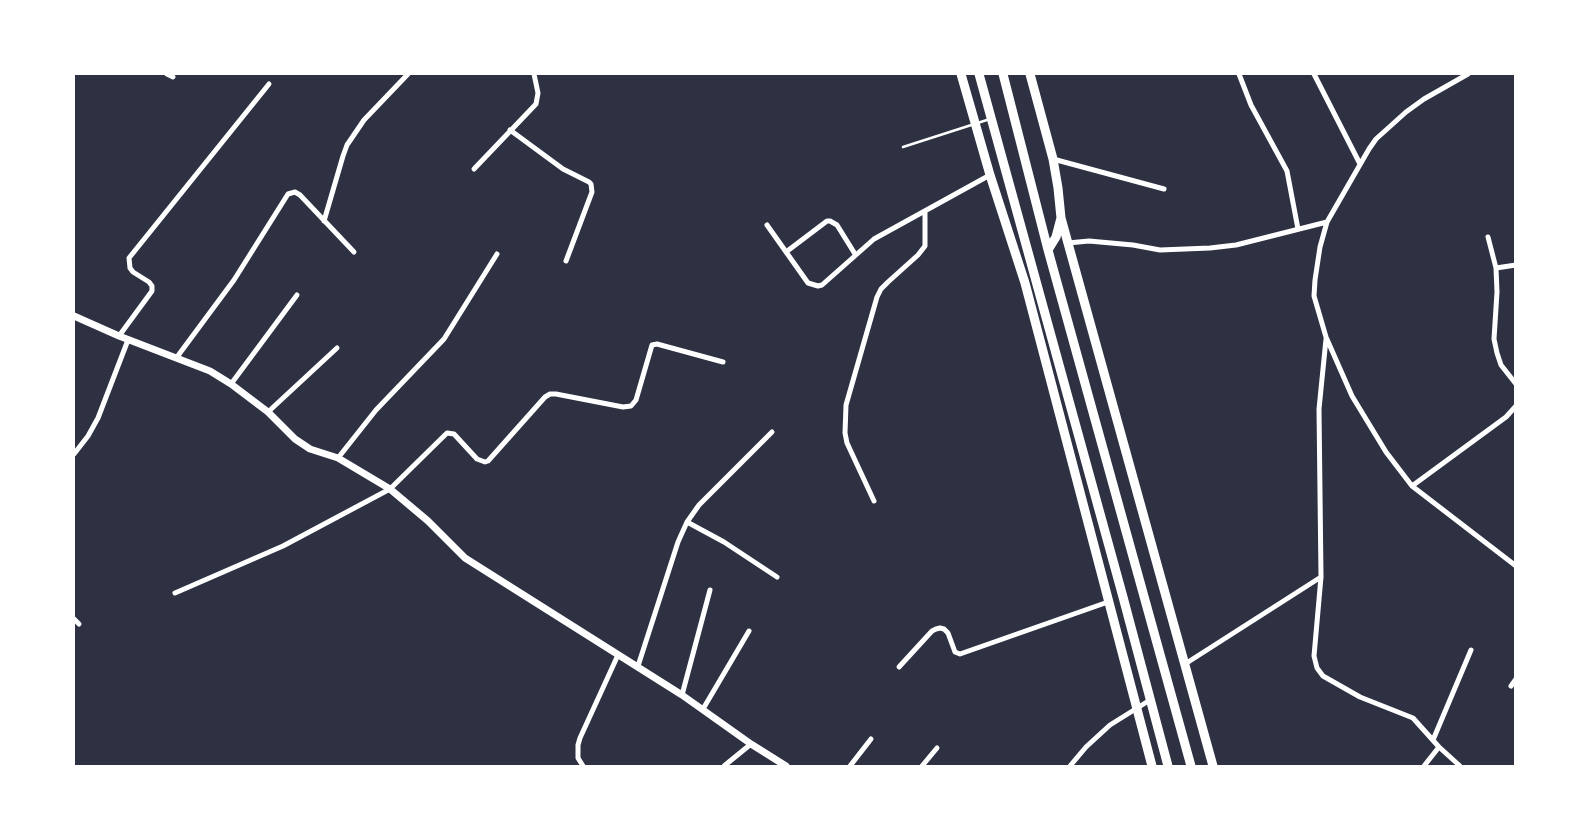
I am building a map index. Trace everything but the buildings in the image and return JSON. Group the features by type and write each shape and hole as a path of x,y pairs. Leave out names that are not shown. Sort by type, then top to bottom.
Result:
{"highway":[{"path":"961,74 1025,283 1152,766"},
{"path":"979,74 1168,766"},
{"path":"1003,74 1048,250 1191,766"},
{"path":"1030,74 1053,159 1060,218 1213,766"},
{"path":"1048,250 1056,237 1060,218"}],"street":[{"path":"324,221 348,145 364,120 408,74"},
{"path":"474,169 536,104 538,93 534,74"},
{"path":"1239,74 1251,105 1287,171 1298,229"},
{"path":"1314,74 1360,164"},
{"path":"1468,74 1424,99 1376,139 1327,222 1320,247 1314,296 1326,337 1352,396 1386,452 1412,486 1516,566"},
{"path":"120,336 152,291 149,282 130,268 129,258 270,84"},
{"path":"510,130 563,169 591,184 592,192 566,261"},
{"path":"1053,159 1164,189"},
{"path":"767,225 808,283 818,286 874,239 990,175"},
{"path":"177,357 234,280 288,194 295,192 300,195 354,252"},
{"path":"874,501 847,443 846,405 877,297 888,282 925,246 925,211"},
{"path":"786,252 830,221 837,225 855,254"},
{"path":"1067,243 1089,241 1160,250 1210,248 1236,245 1327,222"},
{"path":"1488,237 1496,268 1494,339 1501,366 1516,384"},
{"path":"338,458 376,410 444,339 497,254"},
{"path":"1496,268 1516,265"},
{"path":"231,384 296,295"},
{"path":"74,316 210,371 231,384 310,449 338,458 390,489 465,558 638,666 786,766"},
{"path":"1326,337 1319,410 1321,577 1314,656 1317,668 1323,676 1360,697 1413,718 1460,766"},
{"path":"74,454 98,418 128,340"},
{"path":"174,593 283,546 390,489 447,433 451,432 457,436 480,461 488,461 550,394 631,406 636,400 652,345 723,362"},
{"path":"268,412 337,348"},
{"path":"1412,486 1513,414 1516,406"},
{"path":"638,666 682,530 699,505 772,432"},
{"path":"687,522 777,576"},
{"path":"1185,664 1321,577"},
{"path":"682,695 710,590"},
{"path":"899,667 936,629 944,629 948,633 955,652 960,654 1108,602"},
{"path":"703,709 749,631"},
{"path":"1433,740 1471,650"},
{"path":"583,766 578,758 580,738 618,655"},
{"path":"1511,687 1516,680"},
{"path":"1070,766 1110,725 1150,700"},
{"path":"850,766 871,739"},
{"path":"724,766 751,744"},
{"path":"1424,766 1439,747"},
{"path":"922,766 937,748"}],"lane":[{"path":"903,147 991,118"}]}
